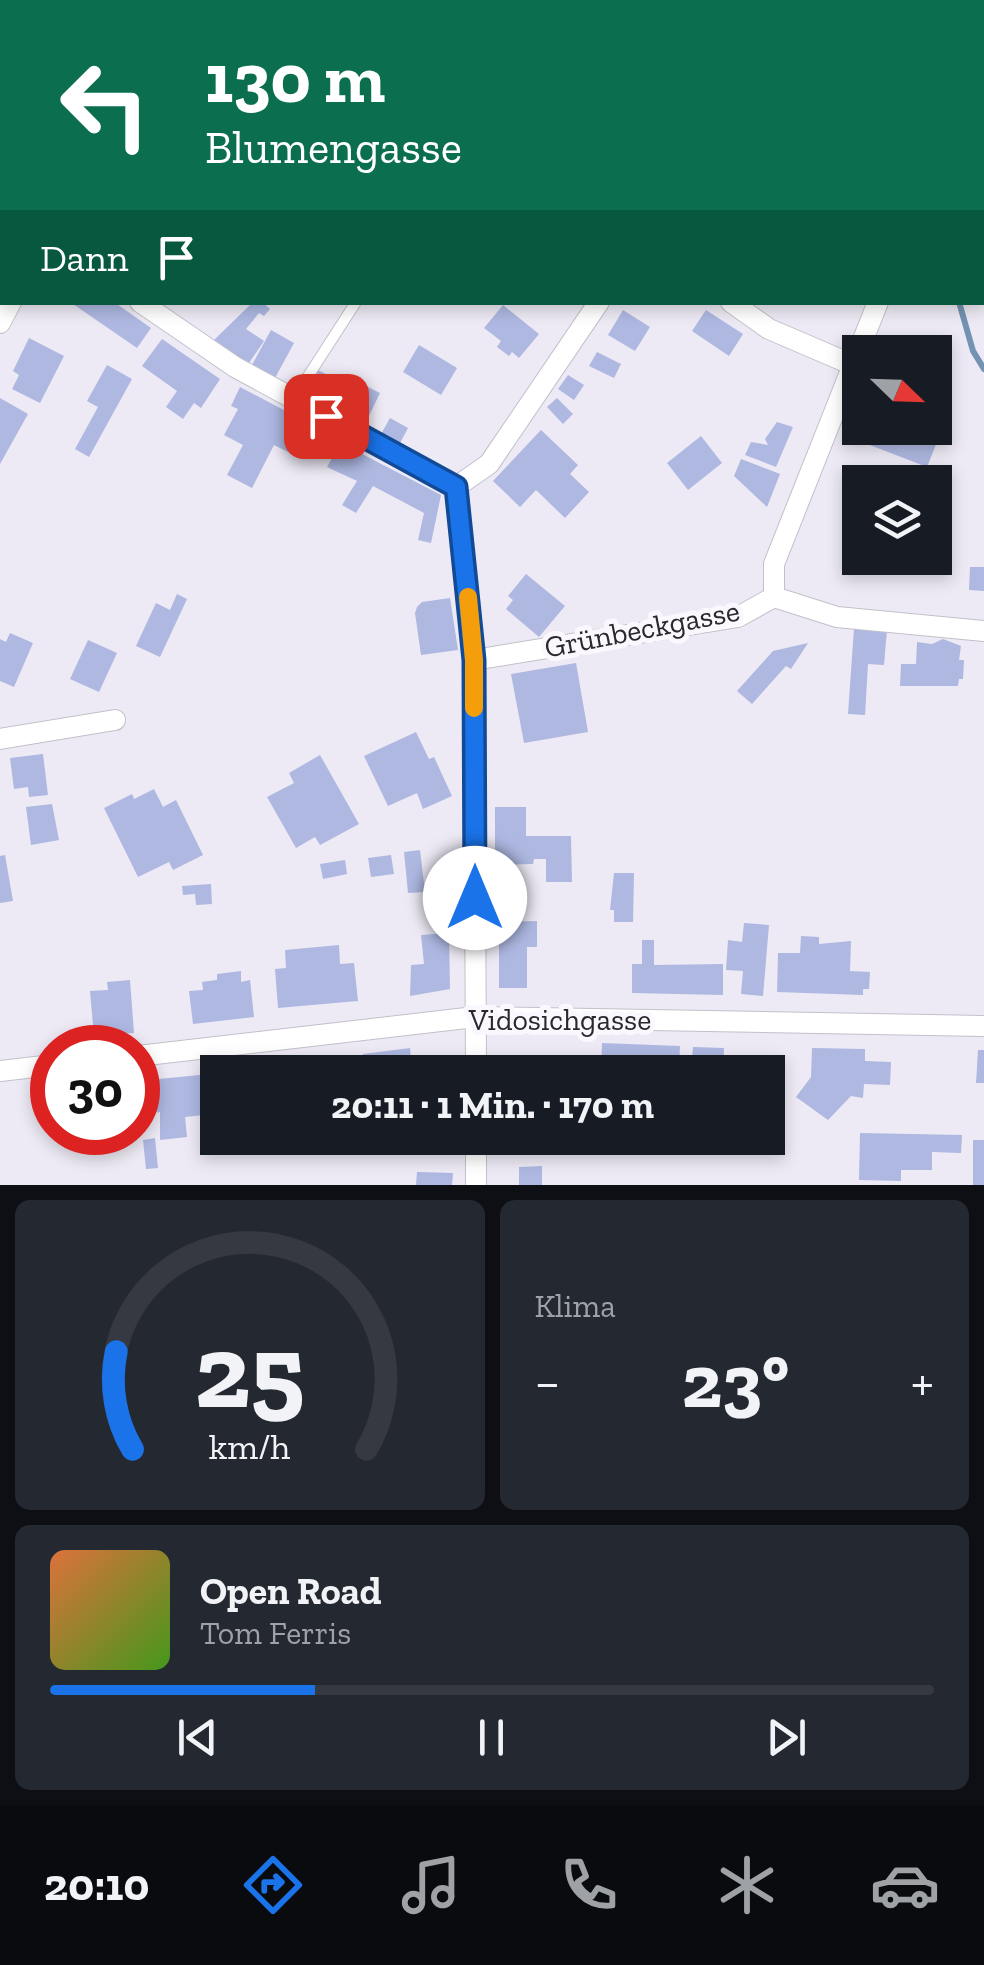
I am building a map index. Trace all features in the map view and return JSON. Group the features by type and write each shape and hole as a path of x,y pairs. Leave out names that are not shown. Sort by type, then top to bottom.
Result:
{"street":[{"path":"144,305 235,367 456,487"},
{"path":"456,487 489,464 598,305"},
{"path":"736,305 769,329 842,360"},
{"path":"865,335 877,305"},
{"path":"774,596 774,564 842,395"},
{"path":"456,487 474,660 476,1055"},
{"name":"Grünbeckgasse","path":"474,660 738,617 774,596 837,617 984,630"},
{"path":"0,739 115,720"},
{"name":"Vidosichgasse","path":"160,1053 475,1017 984,1026"},
{"path":"0,1071 30,1068"},
{"path":"476,1155 476,1185"}],"lane":[{"path":"293,398 354,305"}],"building":[{"path":"74,305 118,305 151,328 137,348"},
{"path":"250,305 265,305 270,309 264,316 259,313 246,329 264,341 247,366 213,341"},
{"path":"503,305 539,334 519,358 497,347 501,341 484,328"},
{"path":"623,310 650,327 635,351 608,335"},
{"path":"706,310 743,334 729,356 692,331"},
{"path":"271,330 294,343 275,378 252,365"},
{"path":"29,338 64,356 40,403 12,389 19,375 13,371"},
{"path":"162,339 220,379 201,408 194,403 183,419 166,407 177,391 142,366"},
{"path":"419,345 457,368 441,395 403,372"},
{"path":"597,352 621,364 614,378 589,366"},
{"path":"107,365 132,379 89,457 75,449 98,407 87,401"},
{"path":"318,370 349,386 352,379 380,393 365,424 306,394"},
{"path":"568,375 584,385 574,400 558,389"},
{"path":"240,387 316,427 300,458 274,445 252,488 227,475 243,445 224,435 238,409 231,406"},
{"path":"0,398 28,414 0,464"},
{"path":"557,398 573,414 563,424 547,407"},
{"path":"390,418 408,428 399,445 380,436"},
{"path":"777,422 793,427 776,467 745,455 751,442 768,445 765,439"},
{"path":"541,430 578,465 570,474 589,492 565,518 536,490 520,507 493,481"},
{"path":"701,436 722,463 688,490 667,463"},
{"path":"341,443 441,495 431,543 418,540 424,513 373,486 356,513 342,505 357,481 327,467"},
{"path":"870,445 936,445 928,465"},
{"path":"741,459 780,474 767,507 734,476"},
{"path":"970,567 984,567 984,591 969,590"},
{"path":"526,574 565,606 539,637 506,609 513,600 508,596"},
{"path":"177,594 187,599 160,657 136,646 156,603 170,610"},
{"path":"450,598 458,650 421,655 417,607 422,602"},
{"path":"854,628 887,630 884,665 868,664 865,715 848,714"},
{"path":"10,633 33,643 14,687 0,681 0,639 6,642"},
{"path":"943,639 961,646 963,679 959,679 958,686 900,686 901,664 916,664 917,642 932,644"},
{"path":"88,640 117,653 99,692 70,679"},
{"path":"808,643 791,669 786,666 752,704 737,691 773,651"},
{"path":"576,663 588,732 524,743 511,674"},
{"path":"416,732 429,759 434,757 452,796 423,809 417,793 388,806 364,756"},
{"path":"43,754 48,795 29,797 28,787 14,789 10,758"},
{"path":"320,755 359,824 320,845 315,837 296,848 267,797 294,783 289,773"},
{"path":"154,789 163,807 176,800 203,855 173,870 169,862 138,877 104,808 132,794 134,799"},
{"path":"52,804 59,840 31,845 26,807"},
{"path":"495,807 526,807 526,836 571,836 572,882 546,882 546,859 534,859 533,864 495,865"},
{"path":"420,850 425,892 408,893 404,852"},
{"path":"5,855 13,901 0,903 0,856"},
{"path":"391,855 394,874 371,877 368,858"},
{"path":"345,860 347,874 323,879 320,864"},
{"path":"614,873 634,873 633,922 614,922 614,910 610,910"},
{"path":"211,884 212,904 196,905 195,894 183,895 182,886"},
{"path":"537,921 537,947 527,947 527,988 499,988 499,922"},
{"path":"744,923 769,925 763,996 741,994 743,971 726,970 728,940 742,942"},
{"path":"449,933 450,989 410,996 411,965 424,964 421,935"},
{"path":"801,936 819,937 819,944 851,941 850,971 870,972 869,989 863,989 863,995 777,992 778,953 800,953"},
{"path":"642,940 654,940 654,965 723,964 723,995 632,993 632,964 642,964"},
{"path":"339,945 340,964 354,963 358,1001 278,1008 275,969 286,968 285,950"},
{"path":"241,971 241,982 250,980 254,1017 193,1024 189,991 203,990 202,982 217,980 217,974"},
{"path":"130,980 133,1025 93,1025 90,991 108,990 107,982"},
{"path":"602,1043 680,1046 680,1055 602,1055"},
{"path":"693,1047 724,1048 724,1055 692,1055"},
{"path":"410,1048 411,1055 363,1055"},
{"path":"812,1048 865,1049 865,1061 891,1062 890,1085 864,1084 863,1098 851,1096 828,1120 796,1097 811,1077"},
{"path":"978,1050 984,1050 984,1083 976,1083"},
{"path":"200,1075 200,1115 185,1117 187,1137 160,1140 160,1079"},
{"path":"860,1133 962,1135 961,1153 932,1152 932,1170 901,1170 901,1181 859,1180"},
{"path":"973,1140 984,1140 984,1185 973,1185"},
{"path":"145,1155 157,1155 158,1168 146,1169"},
{"path":"542,1166 542,1185 519,1185 519,1167"},
{"path":"417,1172 453,1173 452,1185 416,1185"}],"waterway":[{"path":"960,305 973,351 984,369"}],"slow traffic":[{"path":"468,597 474,708"}],"route":[{"path":"326,416 456,487 474,660 475,898"}]}
